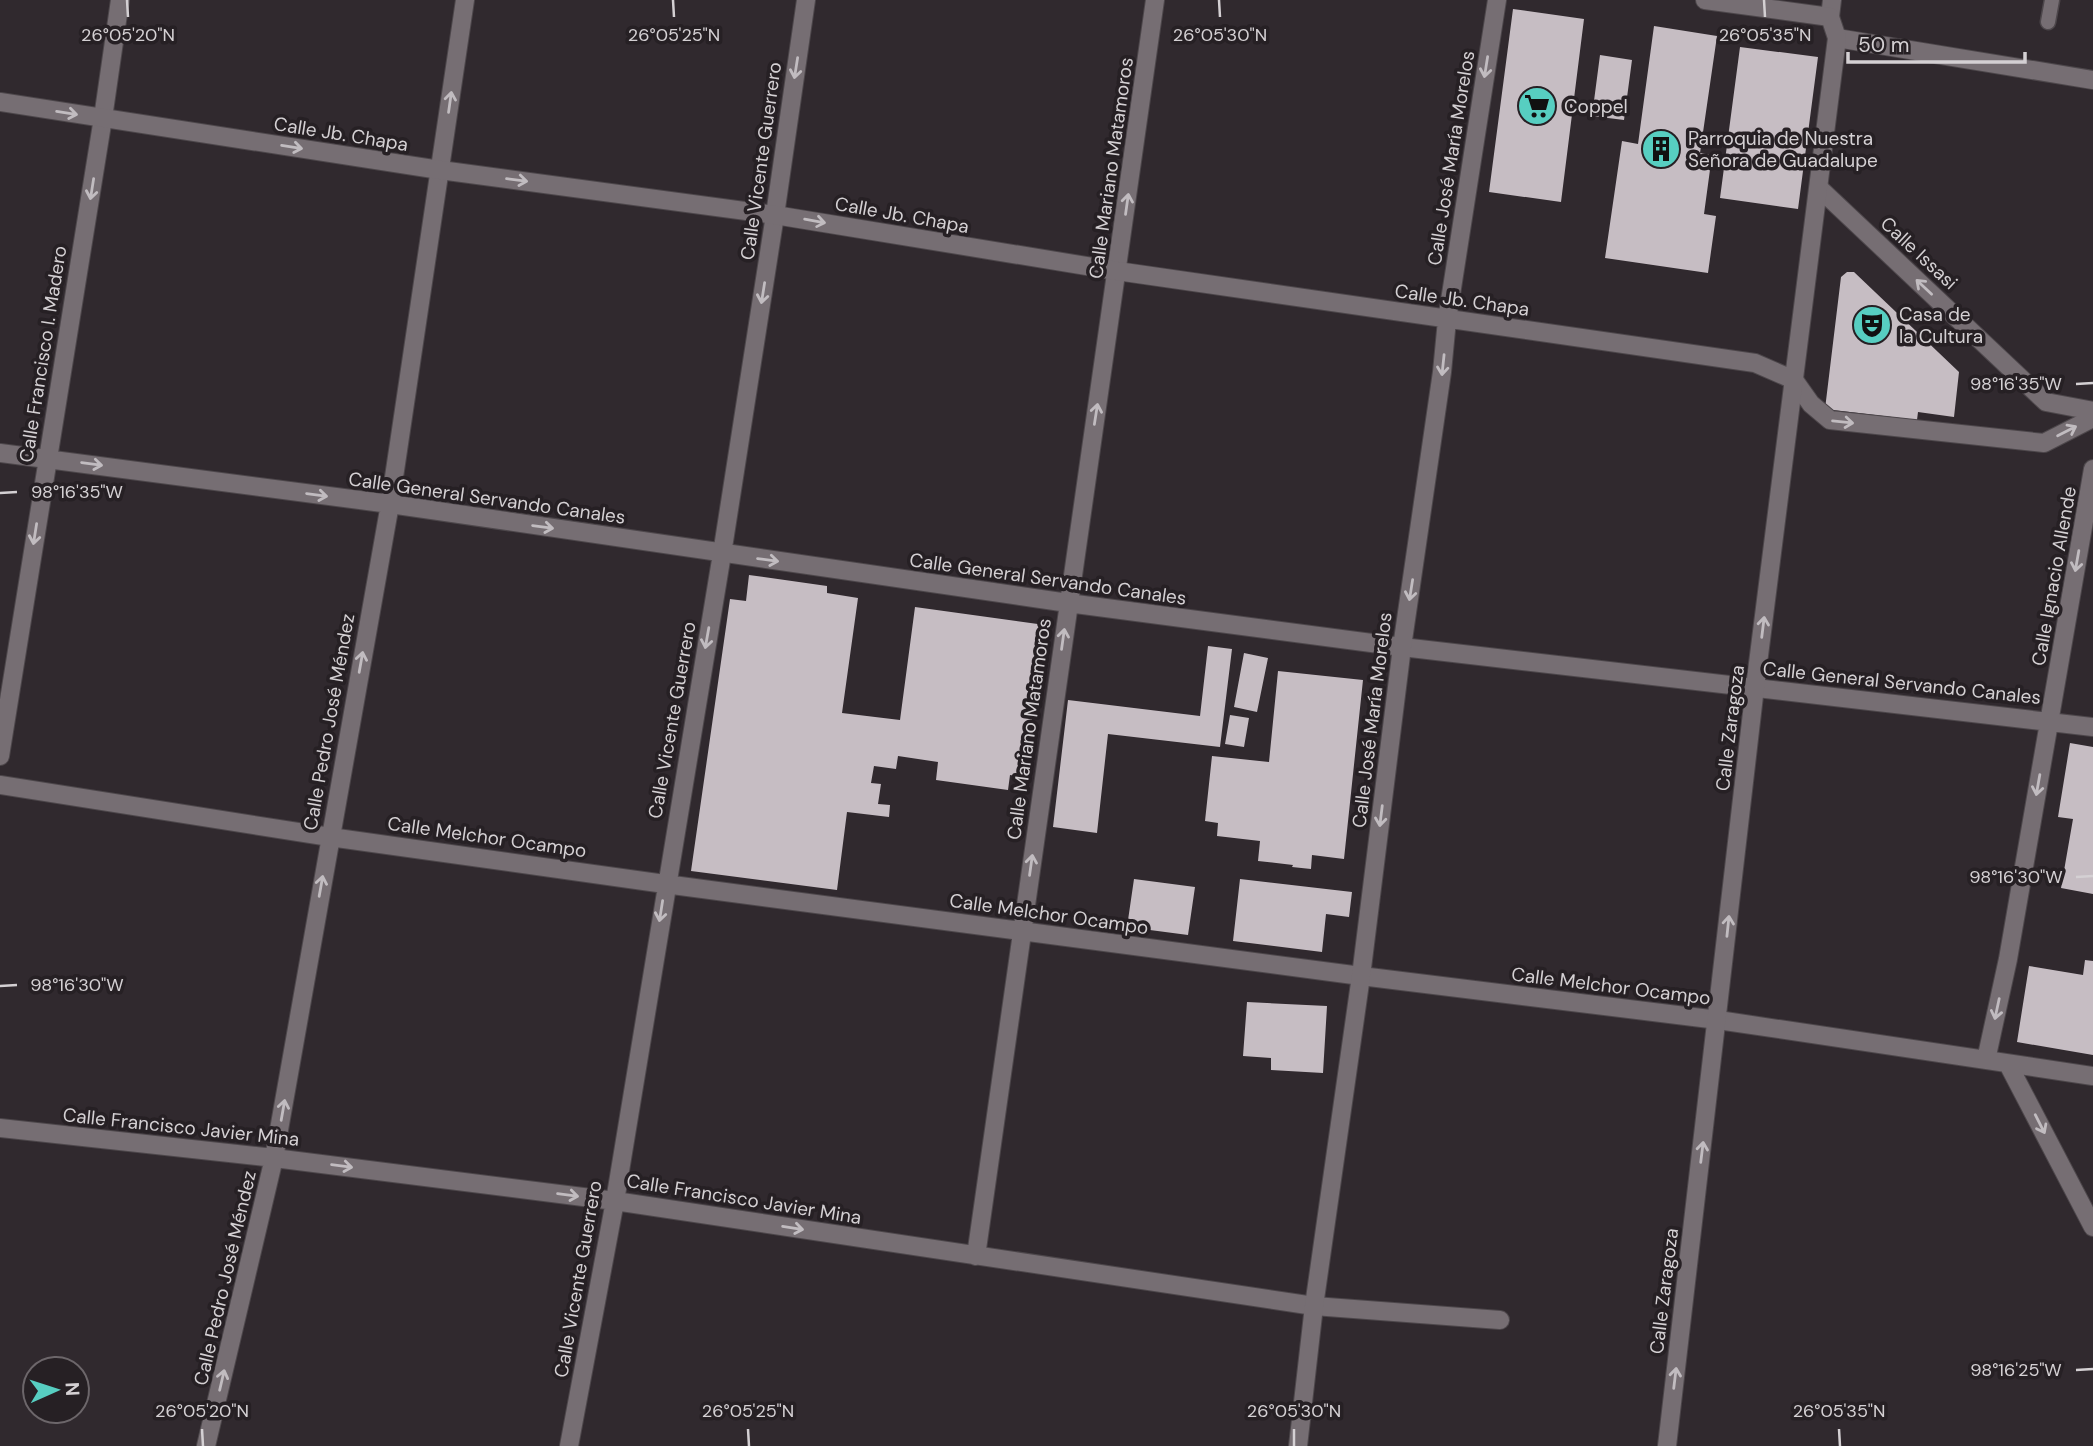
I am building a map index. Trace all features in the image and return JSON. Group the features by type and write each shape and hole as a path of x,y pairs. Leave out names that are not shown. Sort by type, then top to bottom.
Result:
{"street":[{"name":"Calle Francisco I. Madero","path":"0,756 120,0"},
{"name":"Calle Pedro José Méndez","path":"206,1446 275,1158 390,505 465,0"},
{"name":"Calle Vicente Guerrero","path":"569,1446 615,1201 665,884 722,554 806,0"},
{"name":"Calle Mariano Matamoros","path":"976,1256 1155,0"},
{"name":"Calle José María Morelos","path":"1298,1446 1314,1306 1361,976 1402,647 1442,372 1447,320 1497,0"},
{"path":"1705,0 1831,8"},
{"name":"Calle Zaragoza","path":"1667,1446 1755,687 1837,37 1831,8"},
{"path":"1837,37 2093,80"},
{"name":"Calle Jb. Chapa","path":"0,102 440,170 775,215 1117,271 1755,363 1794,380"},
{"name":"Calle Issasi","path":"1819,188 2046,402 2093,411"},
{"path":"1794,380 1811,404 1830,421 2044,443 2093,418"},
{"name":"Calle General Servando Canales","path":"0,453 390,505 1068,603 1402,647 2093,726"},
{"name":"Calle Ignacio Allende","path":"1986,1060 2008,959 2093,470"},
{"name":"Calle Melchor Ocampo","path":"0,785 665,884 1718,1020 2093,1076"},
{"path":"2008,1064 2093,1227"},
{"name":"Calle Francisco Javier Mina","path":"0,1128 275,1158 615,1201 1314,1306 1500,1320"}],"lane":[{"path":"2048,22 2052,0"}],"building":[{"name":"Coppel","path":"1513,9 1584,19 1561,202 1489,192"},
{"name":"Parroquia de Nuestra Señora de Guadalupe","path":"1654,26 1717,36 1700,153 1712,155 1704,214 1716,216 1708,273 1605,258 1622,141 1638,144"},
{"path":"1740,47 1818,57 1798,209 1720,198"},
{"path":"1600,55 1632,60 1624,120 1592,116"},
{"name":"Casa de la Cultura","path":"1847,272 1854,272 1959,372 1954,417 1918,412 1917,420 1825,409 1841,277"},
{"path":"749,575 827,586 827,593 858,598 842,713 900,720 915,607 1045,625 1024,777 1010,775 1008,790 936,780 938,762 898,756 896,769 874,766 871,783 881,784 878,804 890,805 889,817 847,812 837,890 691,871 730,599 746,601"},
{"path":"1208,646 1232,649 1220,747 1108,734 1097,833 1053,827 1068,700 1200,716"},
{"path":"1244,653 1268,658 1257,712 1234,707"},
{"path":"1278,671 1363,680 1344,859 1312,855 1311,869 1258,861 1260,841 1217,836 1218,823 1205,821 1212,756 1269,762"},
{"path":"1230,715 1249,718 1244,747 1225,744"},
{"path":"2070,743 2093,747 2093,894 2061,888 2073,819 2058,817"},
{"path":"1134,879 1195,887 1188,935 1127,927"},
{"path":"1240,879 1352,892 1349,917 1326,914 1322,952 1233,941"},
{"path":"2085,960 2093,961 2093,1055 2017,1042 2029,966 2083,975"},
{"path":"1247,1002 1327,1006 1323,1073 1271,1070 1271,1058 1243,1056"}],"place":[{"name":"Coppel","path":"1537,106"},
{"name":"Parroquia de Nuestra Señora de Guadalupe","path":"1661,149"},
{"name":"Casa de la Cultura","path":"1872,325"}]}
